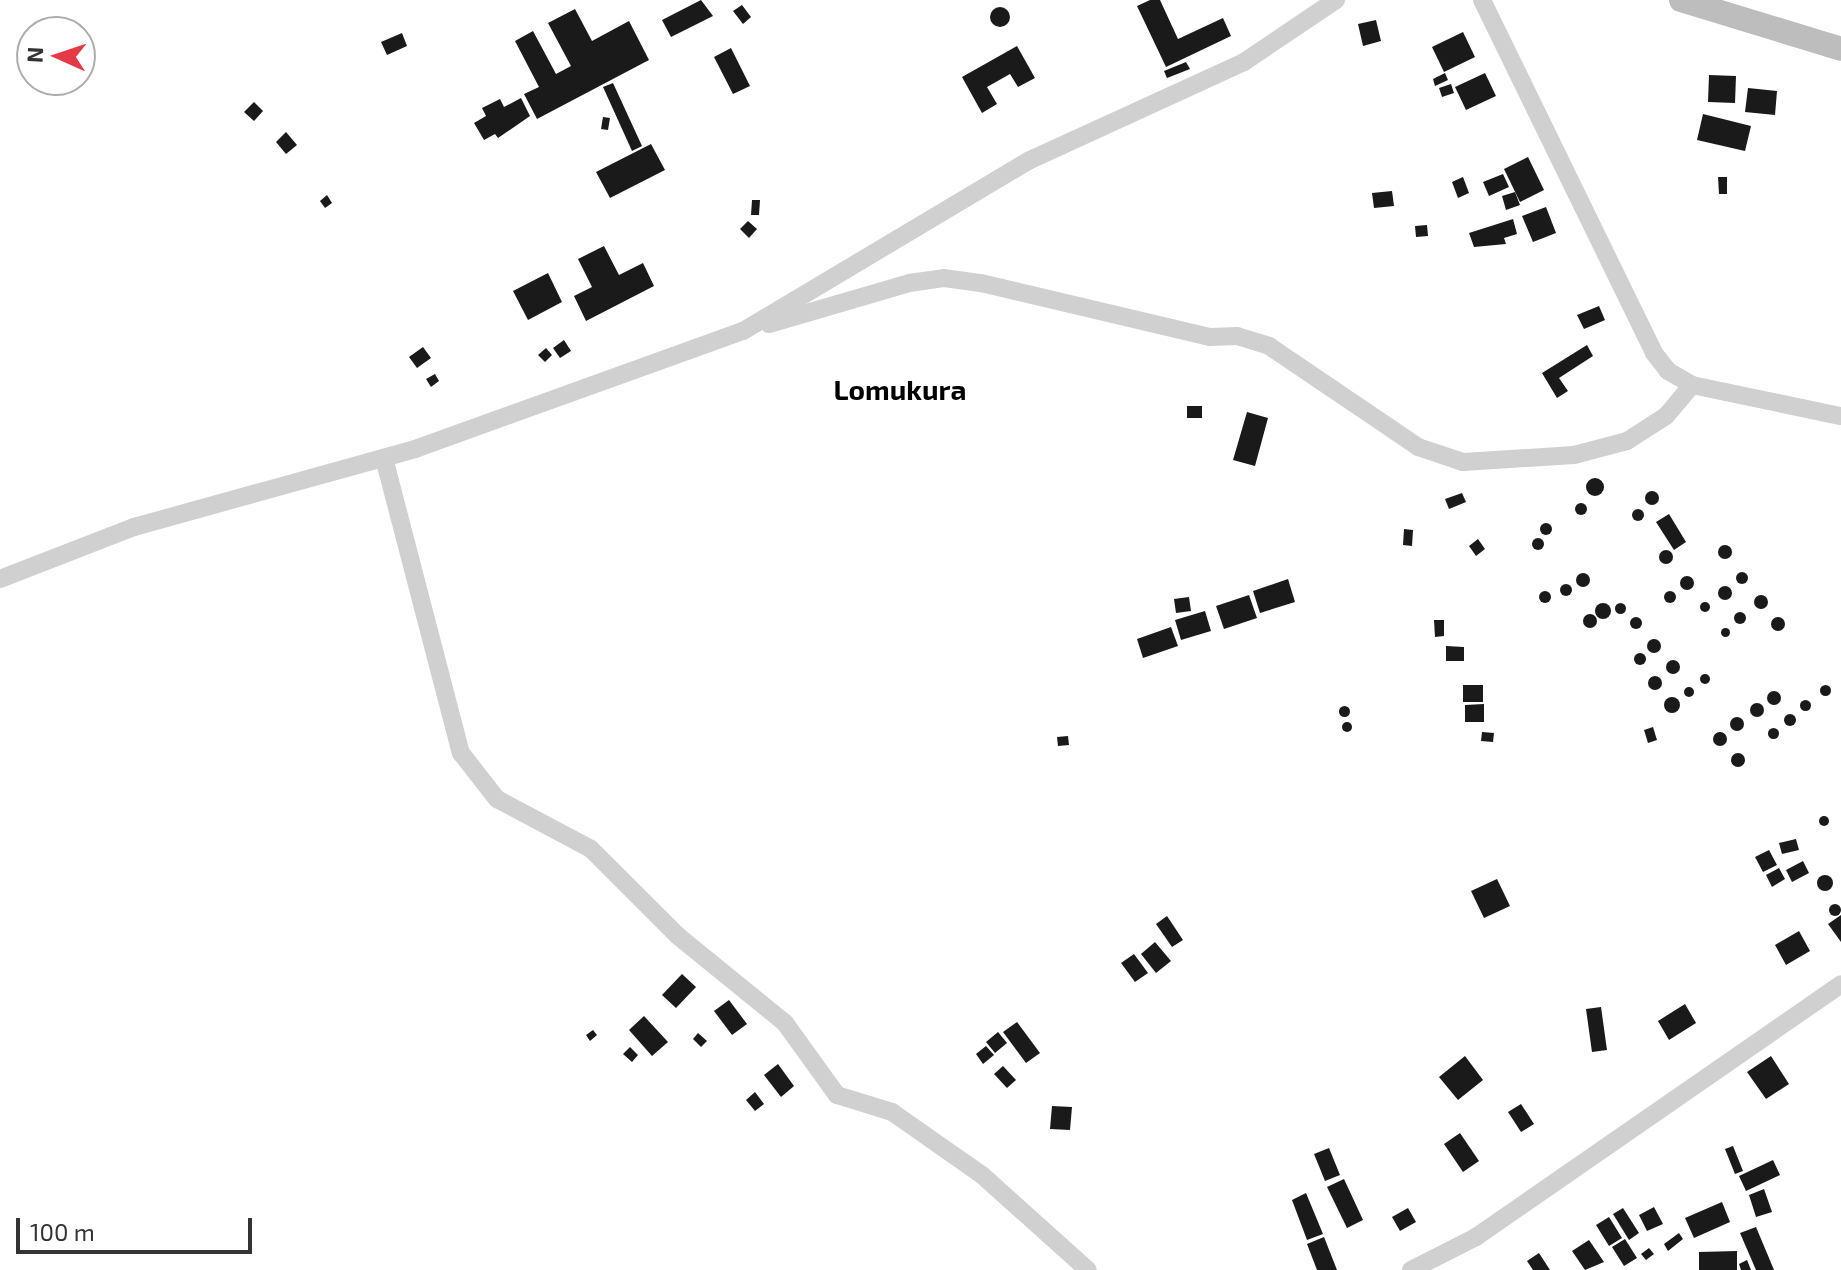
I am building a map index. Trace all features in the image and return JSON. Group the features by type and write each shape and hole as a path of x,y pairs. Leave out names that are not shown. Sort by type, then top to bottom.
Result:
{"street":[{"path":"743,331 1028,161 1244,62 1336,0"},
{"path":"1482,0 1654,353 1668,371 1692,385 1841,416"},
{"path":"1681,0 1841,49"},
{"path":"0,579 134,527 384,458 743,331 909,283 944,278 981,283 1210,337 1237,336 1269,346 1418,447 1463,462 1574,455 1627,441 1666,416 1692,385"},
{"path":"384,458 461,753 497,799 591,849 678,936 785,1023 837,1095 892,1112 982,1175 1088,1270"},
{"path":"1411,1270 1476,1237 1841,984"}],"building":[{"path":"701,0 713,16 671,37 662,20"},
{"path":"1150,0 1160,0 1178,39 1223,18 1231,36 1166,67 1137,6"},
{"path":"742,5 751,17 743,24 733,11"},
{"path":"1000,7 1007,10 1010,17 1007,24 1000,27 993,24 990,17 993,10"},
{"path":"575,9 592,41 629,21 649,60 537,119 524,94 539,87 515,41 533,31 556,74 571,66 548,23"},
{"path":"1376,20 1381,41 1363,46 1358,24"},
{"path":"1463,32 1475,57 1444,72 1432,47"},
{"path":"402,33 407,46 387,55 381,42"},
{"path":"1017,46 1035,78 1018,87 1010,74 987,87 997,104 982,113 962,77"},
{"path":"731,48 750,86 733,94 714,57"},
{"path":"1186,62 1190,69 1167,78 1164,71"},
{"path":"1445,73 1448,80 1435,86 1433,79"},
{"path":"1485,73 1496,96 1466,110 1455,87"},
{"path":"1709,75 1736,76 1735,103 1708,102"},
{"path":"613,83 642,146 632,151 603,87"},
{"path":"1451,84 1454,93 1442,97 1439,88"},
{"path":"1748,88 1777,91 1775,115 1745,112"},
{"path":"521,98 530,116 498,138 495,134 484,140 474,123 486,116 482,108 500,99 504,107"},
{"path":"254,102 263,111 254,121 244,112"},
{"path":"1703,114 1751,126 1745,151 1697,140"},
{"path":"603,117 610,118 608,130 601,129"},
{"path":"286,132 297,145 286,154 276,142"},
{"path":"651,144 665,170 610,198 596,172"},
{"path":"1528,157 1544,190 1520,202 1504,169"},
{"path":"1503,174 1509,187 1489,196 1483,182"},
{"path":"1463,177 1469,193 1458,198 1452,182"},
{"path":"1718,177 1727,177 1727,194 1719,194"},
{"path":"1392,191 1394,206 1374,208 1372,193"},
{"path":"1515,192 1520,205 1506,210 1502,196"},
{"path":"327,195 332,203 325,208 320,201"},
{"path":"752,200 760,200 759,215 751,215"},
{"path":"1546,207 1556,233 1533,242 1522,216"},
{"path":"1513,219 1517,234 1504,238 1506,244 1474,247 1469,233"},
{"path":"748,221 757,229 749,238 740,229"},
{"path":"1427,225 1428,236 1416,237 1415,226"},
{"path":"604,246 619,275 643,263 654,286 586,321 574,296 592,287 578,259"},
{"path":"548,273 562,302 528,320 513,291"},
{"path":"1599,306 1605,320 1584,329 1577,315"},
{"path":"564,340 571,351 560,358 553,348"},
{"path":"1587,345 1593,356 1559,378 1568,391 1557,398 1542,373"},
{"path":"423,347 431,358 417,368 409,357"},
{"path":"546,348 552,355 545,362 538,355"},
{"path":"435,374 439,381 431,387 426,379"},
{"path":"1187,406 1202,406 1202,418 1187,418"},
{"path":"1247,412 1268,418 1255,466 1233,460"},
{"path":"1595,478 1604,487 1595,496 1586,487"},
{"path":"1652,491 1659,498 1652,505 1645,498"},
{"path":"1462,493 1466,502 1449,509 1445,499"},
{"path":"1581,503 1587,509 1581,515 1575,509"},
{"path":"1638,509 1644,515 1638,521 1632,515"},
{"path":"1669,514 1686,542 1674,550 1656,522"},
{"path":"1541,524 1551,524 1551,534 1541,534"},
{"path":"1404,529 1413,530 1412,546 1403,545"},
{"path":"1538,538 1544,544 1538,550 1532,544"},
{"path":"1478,539 1485,549 1476,556 1469,546"},
{"path":"1725,545 1732,552 1725,559 1718,552"},
{"path":"1666,550 1673,557 1666,564 1659,557"},
{"path":"1742,572 1748,578 1742,584 1736,578"},
{"path":"1583,573 1590,580 1583,587 1576,580"},
{"path":"1687,576 1694,583 1687,590 1680,583"},
{"path":"1288,579 1295,602 1260,613 1253,591"},
{"path":"1566,584 1572,590 1566,596 1560,590"},
{"path":"1725,586 1732,593 1725,600 1718,593"},
{"path":"1545,591 1551,597 1545,603 1539,597"},
{"path":"1670,591 1676,597 1670,603 1664,597"},
{"path":"1249,595 1257,618 1224,629 1216,606"},
{"path":"1761,595 1768,602 1761,609 1754,602"},
{"path":"1189,597 1191,611 1176,613 1174,599"},
{"path":"1620,602 1626,608 1620,614 1614,608"},
{"path":"1705,602 1710,607 1705,612 1700,607"},
{"path":"1603,603 1611,611 1603,619 1595,611"},
{"path":"1205,611 1211,631 1181,640 1175,620"},
{"path":"1740,612 1746,618 1740,624 1734,618"},
{"path":"1590,614 1597,621 1590,628 1583,621"},
{"path":"1636,617 1642,623 1636,629 1630,623"},
{"path":"1778,617 1785,624 1778,631 1771,624"},
{"path":"1434,620 1444,620 1444,636 1435,637"},
{"path":"1171,627 1178,646 1143,658 1137,639"},
{"path":"1725,627 1730,632 1725,637 1720,632"},
{"path":"1654,639 1661,646 1654,653 1647,646"},
{"path":"1446,646 1464,647 1464,661 1446,661"},
{"path":"1640,653 1646,659 1640,665 1634,659"},
{"path":"1673,660 1680,667 1673,674 1666,667"},
{"path":"1705,674 1710,679 1705,684 1700,679"},
{"path":"1655,676 1662,683 1655,690 1648,683"},
{"path":"1825,684 1831,690 1825,696 1819,690"},
{"path":"1463,685 1483,685 1483,702 1463,702"},
{"path":"1689,687 1694,692 1689,697 1684,692"},
{"path":"1774,691 1781,698 1774,705 1767,698"},
{"path":"1672,697 1678,699 1678,711 1672,713 1666,711 1664,705 1666,699"},
{"path":"1805,699 1811,705 1805,711 1799,705"},
{"path":"1757,703 1764,710 1757,717 1750,710"},
{"path":"1484,704 1484,722 1465,722 1465,705"},
{"path":"1344,706 1349,711 1344,716 1339,711"},
{"path":"1790,714 1796,720 1790,726 1784,720"},
{"path":"1737,717 1744,724 1737,731 1730,724"},
{"path":"1347,722 1352,727 1347,732 1342,727"},
{"path":"1653,727 1657,740 1648,743 1644,730"},
{"path":"1773,728 1778,733 1773,738 1768,733"},
{"path":"1482,732 1494,733 1493,742 1481,741"},
{"path":"1720,732 1727,739 1720,746 1713,739"},
{"path":"1068,736 1069,745 1058,746 1057,737"},
{"path":"1738,753 1745,760 1738,767 1731,760"},
{"path":"1824,816 1829,821 1824,826 1819,821"},
{"path":"1796,839 1799,850 1782,854 1779,843"},
{"path":"1769,850 1777,865 1763,872 1755,857"},
{"path":"1803,861 1809,873 1792,882 1786,870"},
{"path":"1779,868 1785,879 1772,887 1766,875"},
{"path":"1825,875 1833,883 1825,891 1817,883"},
{"path":"1497,879 1510,906 1484,918 1471,891"},
{"path":"1835,904 1841,910 1835,916 1829,910"},
{"path":"1841,915 1841,942 1828,924"},
{"path":"1167,916 1183,940 1172,947 1156,924"},
{"path":"1799,931 1810,951 1786,965 1775,945"},
{"path":"1155,942 1171,961 1156,973 1141,954"},
{"path":"1134,954 1148,973 1135,982 1121,963"},
{"path":"682,974 696,987 676,1008 662,995"},
{"path":"729,1000 747,1024 732,1035 714,1011"},
{"path":"1685,1004 1696,1023 1669,1040 1658,1021"},
{"path":"1601,1007 1607,1050 1592,1052 1586,1009"},
{"path":"644,1016 668,1042 652,1056 629,1030"},
{"path":"1017,1022 1040,1053 1026,1063 1003,1032"},
{"path":"593,1030 597,1035 590,1041 586,1035"},
{"path":"998,1032 1007,1043 995,1053 986,1042"},
{"path":"698,1033 707,1041 701,1047 693,1039"},
{"path":"986,1046 994,1055 983,1064 976,1054"},
{"path":"630,1047 638,1055 632,1062 623,1054"},
{"path":"1465,1056 1483,1080 1458,1100 1439,1077"},
{"path":"1771,1056 1789,1084 1766,1099 1747,1072"},
{"path":"778,1064 794,1086 781,1097 764,1075"},
{"path":"1003,1066 1016,1080 1007,1088 994,1074"},
{"path":"755,1092 764,1104 755,1111 746,1100"},
{"path":"1521,1104 1534,1124 1521,1132 1508,1112"},
{"path":"1052,1106 1072,1107 1070,1130 1050,1129"},
{"path":"1460,1133 1479,1161 1463,1172 1444,1144"},
{"path":"1733,1146 1743,1171 1735,1174 1725,1149"},
{"path":"1329,1148 1340,1175 1325,1181 1314,1154"},
{"path":"1773,1160 1780,1175 1746,1191 1739,1176"},
{"path":"1344,1179 1363,1220 1347,1228 1327,1187"},
{"path":"1764,1189 1772,1212 1756,1217 1749,1195"},
{"path":"1306,1193 1323,1234 1307,1240 1292,1200"},
{"path":"1722,1202 1730,1222 1694,1238 1685,1218"},
{"path":"1654,1207 1663,1224 1647,1231 1639,1215"},
{"path":"1408,1208 1416,1222 1400,1231 1392,1217"},
{"path":"1623,1208 1639,1233 1629,1240 1613,1214"},
{"path":"1609,1217 1622,1238 1609,1246 1596,1225"},
{"path":"1756,1227 1774,1270 1756,1270 1740,1233"},
{"path":"1679,1233 1683,1239 1668,1251 1664,1244"},
{"path":"1324,1237 1337,1270 1317,1270 1307,1244"},
{"path":"1625,1239 1637,1258 1624,1266 1612,1247"},
{"path":"1589,1240 1604,1262 1585,1270 1572,1251"},
{"path":"1649,1248 1654,1254 1646,1260 1641,1254"},
{"path":"1737,1251 1737,1270 1699,1270 1699,1252"},
{"path":"1539,1253 1550,1270 1533,1270 1527,1261"},
{"path":"1747,1260 1751,1270 1741,1270 1739,1264"}],"district":[{"name":"Lomukura","path":"900,389"}]}
